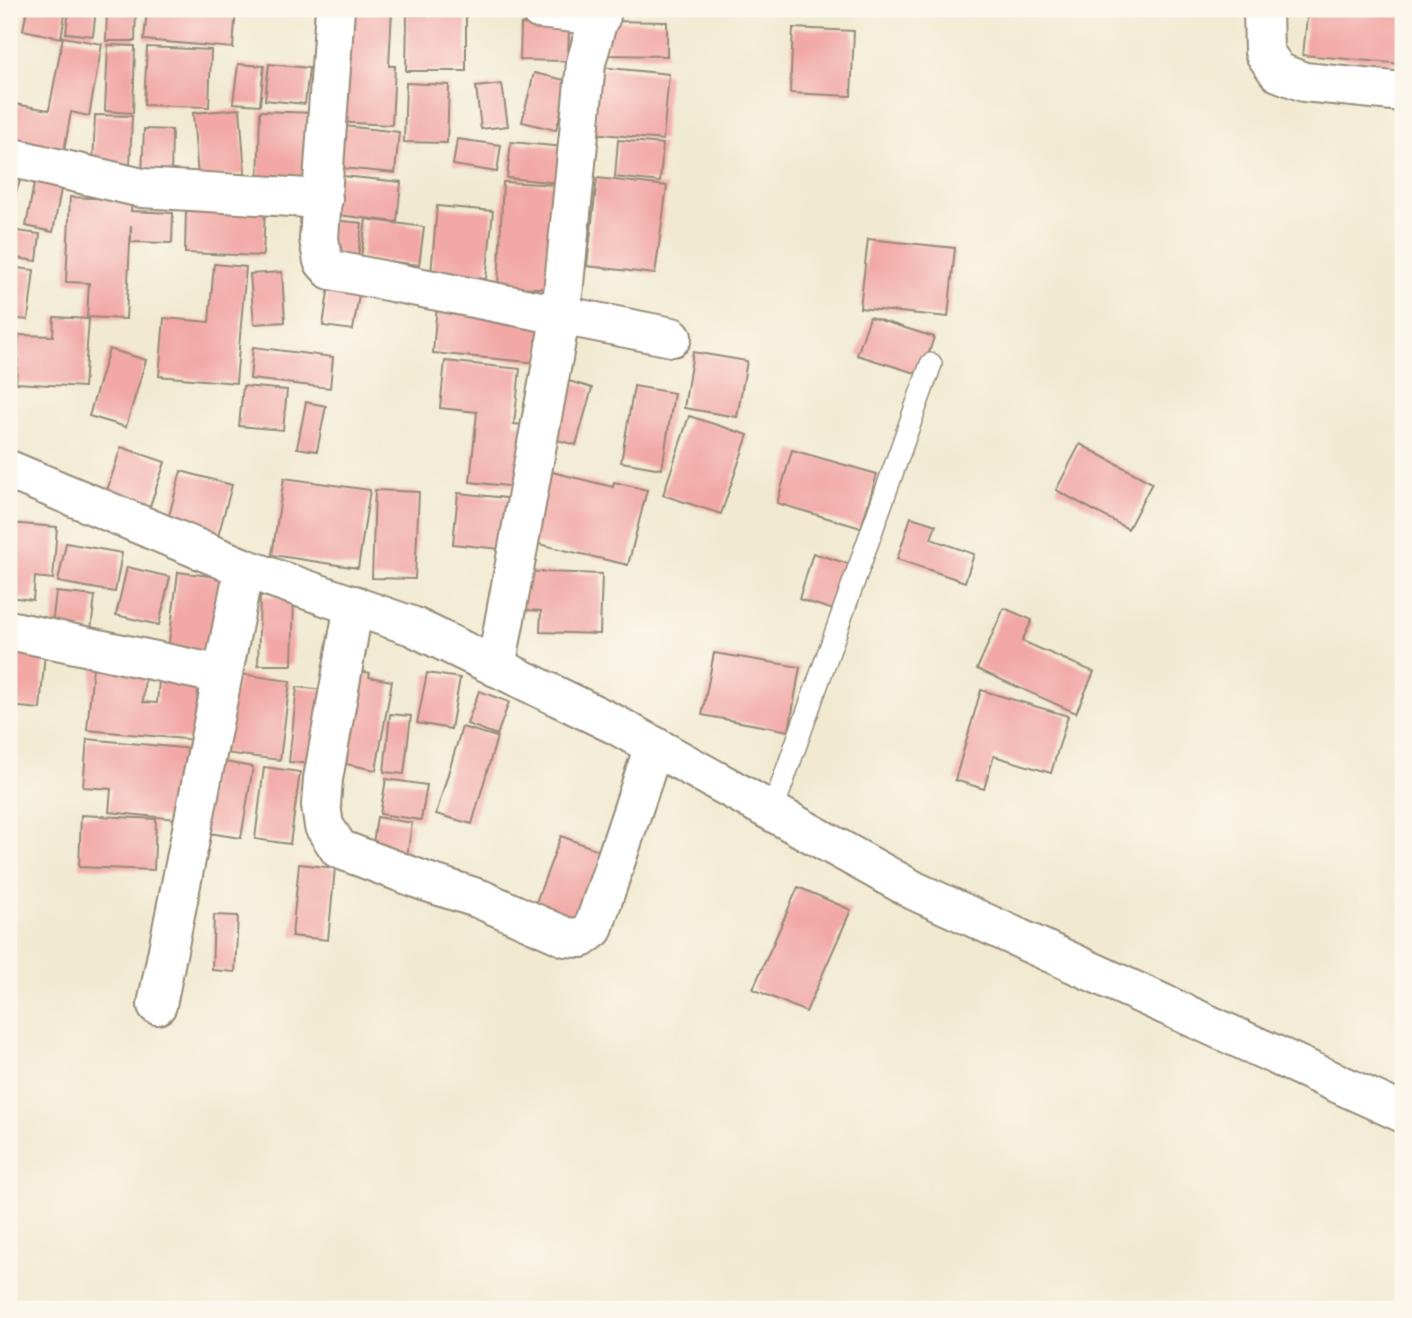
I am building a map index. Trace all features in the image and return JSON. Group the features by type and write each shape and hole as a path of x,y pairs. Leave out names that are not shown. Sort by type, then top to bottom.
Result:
{"street":[{"path":"335,9 320,239 323,261 331,270 672,337"},
{"path":"496,667 561,314 586,63 601,13 539,9"},
{"path":"1264,9 1264,52 1278,72 1304,82 1403,92"},
{"path":"9,157 142,187 323,200"},
{"path":"9,470 244,568 412,626 616,725 915,891 1403,1113"},
{"path":"157,1005 244,568"},
{"path":"354,605 323,779 321,805 324,826 339,849 480,899 566,937 581,938 593,929 654,746"},
{"path":"9,630 222,675"}],"lane":[{"path":"772,812 931,364"}],"building":[{"path":"27,9 66,9 61,38 23,30"},
{"path":"69,9 96,9 93,36 66,33"},
{"path":"107,9 136,9 135,41 106,41"},
{"path":"147,9 236,9 233,48 144,40"},
{"path":"339,9 392,9 389,66 395,66 392,125 334,122"},
{"path":"1308,9 1403,9 1403,64 1303,55"},
{"path":"407,15 466,16 466,71 406,71"},
{"path":"607,21 667,22 667,56 607,55"},
{"path":"521,24 569,26 568,61 520,60"},
{"path":"793,28 854,31 851,96 790,93"},
{"path":"63,37 102,44 89,116 71,112 64,151 9,141 9,103 49,110"},
{"path":"108,45 135,46 133,113 105,111"},
{"path":"147,47 211,50 209,107 144,105"},
{"path":"238,64 264,66 260,105 233,103"},
{"path":"269,64 309,68 305,104 265,100"},
{"path":"600,67 669,74 663,140 593,133"},
{"path":"534,73 569,81 556,130 522,122"},
{"path":"406,83 449,85 447,143 404,142"},
{"path":"502,84 508,126 481,129 476,87"},
{"path":"240,109 245,174 198,177 193,113"},
{"path":"260,111 313,113 311,190 258,188"},
{"path":"95,115 132,116 130,166 93,165"},
{"path":"334,125 399,132 395,173 331,167"},
{"path":"144,129 172,130 171,175 142,174"},
{"path":"457,139 501,145 497,172 453,165"},
{"path":"618,140 663,144 660,182 615,177"},
{"path":"511,142 575,148 571,184 507,178"},
{"path":"9,167 23,172 9,213"},
{"path":"333,175 401,182 397,222 329,214"},
{"path":"597,178 667,186 655,274 587,266"},
{"path":"35,179 62,184 53,232 26,226"},
{"path":"503,182 559,185 553,289 498,286"},
{"path":"70,197 132,200 131,211 173,213 172,243 131,242 131,225 126,319 87,317 89,283 66,282"},
{"path":"437,206 493,211 486,279 431,274"},
{"path":"186,208 265,210 263,256 185,253"},
{"path":"366,219 424,227 419,265 361,258"},
{"path":"332,220 362,223 358,257 328,254"},
{"path":"9,230 40,234 37,261 9,257"},
{"path":"868,239 955,248 948,317 860,308"},
{"path":"214,264 246,267 236,383 159,376 164,318 209,322"},
{"path":"9,267 34,270 28,320 9,318"},
{"path":"282,272 285,322 254,324 250,274"},
{"path":"330,278 361,283 353,330 323,326"},
{"path":"437,304 544,313 539,363 433,353"},
{"path":"54,317 89,319 84,387 16,383 19,335 53,336"},
{"path":"870,317 934,337 922,375 857,355"},
{"path":"9,327 15,329 10,348 9,347"},
{"path":"253,347 333,357 330,388 250,379"},
{"path":"109,349 146,360 126,427 89,416"},
{"path":"693,352 747,361 737,417 684,408"},
{"path":"445,361 520,369 514,424 534,426 527,488 470,482 477,412 440,408"},
{"path":"562,379 592,388 576,445 546,437"},
{"path":"243,386 287,390 283,430 239,426"},
{"path":"634,386 674,393 662,469 621,462"},
{"path":"306,402 326,406 317,451 297,448"},
{"path":"689,416 748,435 721,514 663,495"},
{"path":"1080,444 1152,483 1128,529 1056,490"},
{"path":"121,447 165,462 147,515 104,500"},
{"path":"792,450 877,474 861,528 777,503"},
{"path":"181,471 232,485 217,540 166,527"},
{"path":"548,471 613,487 614,482 647,490 628,565 530,542"},
{"path":"284,478 370,490 358,568 272,555"},
{"path":"375,490 419,492 415,579 372,578"},
{"path":"458,493 516,499 510,550 453,544"},
{"path":"911,517 936,525 931,539 974,554 965,582 897,559"},
{"path":"9,523 57,527 53,579 35,577 33,600 9,597"},
{"path":"66,543 122,553 115,592 58,582"},
{"path":"813,553 852,565 837,611 799,599"},
{"path":"127,567 170,577 159,625 116,615"},
{"path":"515,571 602,574 600,634 540,632 541,611 514,609"},
{"path":"178,572 233,579 224,658 168,650"},
{"path":"56,592 95,596 91,630 52,625"},
{"path":"260,596 294,597 292,665 258,665"},
{"path":"1004,608 1032,620 1022,641 1094,672 1076,713 977,669"},
{"path":"9,638 46,641 40,709 9,706"},
{"path":"714,653 800,667 789,731 702,715"},
{"path":"94,657 146,662 143,702 157,703 160,670 199,674 195,740 87,730"},
{"path":"348,669 370,673 369,677 392,681 376,770 346,764 347,759 332,756"},
{"path":"427,673 460,678 451,729 417,723"},
{"path":"240,674 290,681 280,760 217,752"},
{"path":"297,687 324,690 316,764 289,762"},
{"path":"981,690 1068,716 1051,773 994,756 984,789 955,780"},
{"path":"479,691 509,702 497,735 467,724"},
{"path":"390,714 411,716 404,774 384,772"},
{"path":"462,727 497,737 472,824 436,814"},
{"path":"87,739 193,749 186,820 109,812 111,789 83,787"},
{"path":"214,760 253,767 241,838 202,832"},
{"path":"264,767 300,772 290,844 255,839"},
{"path":"386,779 427,785 421,820 380,814"},
{"path":"81,815 156,819 154,870 79,867"},
{"path":"377,817 412,823 407,857 372,850"},
{"path":"561,836 603,852 575,926 533,910"},
{"path":"299,864 335,868 328,940 292,936"},
{"path":"798,887 851,910 806,1012 753,989"},
{"path":"214,915 238,916 235,972 212,970"}]}
